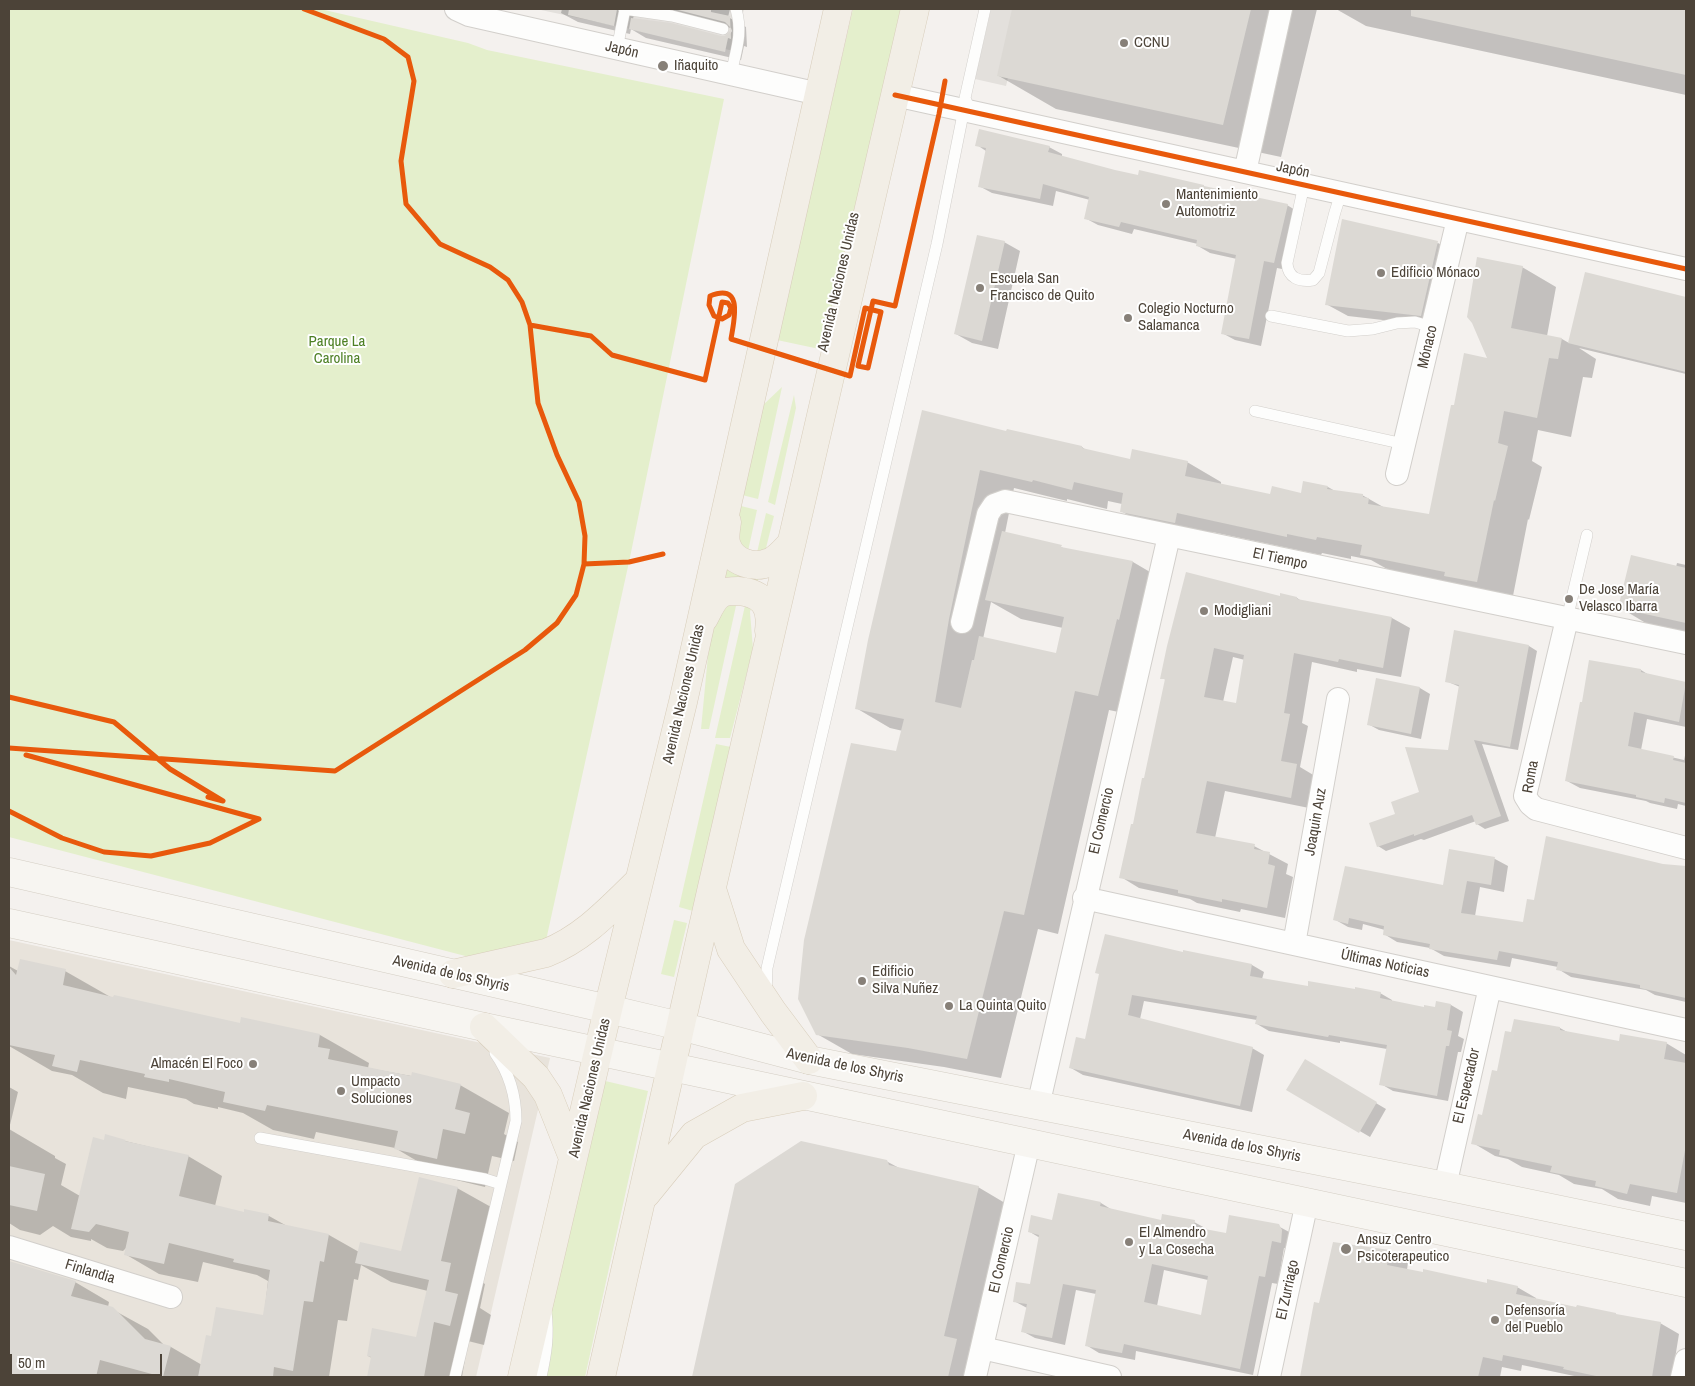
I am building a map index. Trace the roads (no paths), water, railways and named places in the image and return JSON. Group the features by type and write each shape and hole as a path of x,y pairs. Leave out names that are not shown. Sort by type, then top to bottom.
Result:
{"main road":[{"name":"Avenida Naciones Unidas","path":"522,1377 701,624 838,9"},
{"name":"Avenida Naciones Unidas","path":"605,1370 680,1026 915,9"},
{"path":"730,491 726,545 738,560 757,566 771,562 791,544"},
{"path":"701,624 709,608 719,595 730,591 750,592 766,604 770,617 767,650"},
{"name":"Avenida de los Shyris","path":"9,872 608,1009 809,1060 1686,1236"},
{"path":"454,974 546,954 556,949 584,933 639,880"},
{"path":"712,888 731,949 766,1003 809,1060"},
{"path":"9,923 672,1068 1686,1283"},
{"path":"480,1026 536,1077 548,1095 574,1158"},
{"path":"643,1197 694,1135 742,1108 803,1096"}],"street":[{"name":"Japón","path":"456,9 469,15 819,94"},
{"path":"1245,172 1281,9"},
{"name":"Japón","path":"895,95 1686,269"},
{"name":"Mónaco","path":"1397,474 1458,219"},
{"name":"El Tiempo","path":"962,622 988,514 994,505 1005,501 1686,643"},
{"name":"El Comercio","path":"1038,1106 1084,898 1169,536"},
{"name":"Roma","path":"1567,619 1525,796 1536,809 1686,848"},
{"name":"Joaquin Auz","path":"1294,944 1338,699"},
{"name":"Últimas Noticias","path":"1084,898 1686,1030"},
{"name":"El Espectador","path":"1444,1186 1490,987"},
{"name":"El Comercio","path":"975,1377 1029,1143"},
{"name":"El Zurriago","path":"1269,1377 1307,1202"},
{"name":"Finlandia","path":"9,1246 171,1297"},
{"path":"982,1348 1110,1377"},
{"path":"1682,1377 1686,1360"}],"lane":[{"path":"617,49 625,9 672,12 723,29"},
{"path":"731,74 740,26 736,9"},
{"path":"766,1003 767,968 937,244 965,98 985,9"},
{"path":"1304,185 1288,263 1288,270 1295,279 1313,280 1319,273 1341,193"},
{"path":"1271,316 1348,330 1373,329 1397,323 1414,322 1432,327"},
{"path":"1255,411 1404,444"},
{"path":"1567,619 1587,534"},
{"path":"455,1377 516,1121 516,1103 512,1085 504,1066 480,1026"},
{"path":"260,1138 485,1179 501,1184"},
{"path":"540,1377 547,1350 548,1326 543,1288"}],"place":[{"name":"CCNU","path":"1124,43"},
{"name":"Iñaquito","path":"663,66"},
{"name":"Mantenimiento Automotriz","path":"1166,204"},
{"name":"Edificio Mónaco","path":"1381,273"},
{"name":"Escuela San Francisco de Quito","path":"980,288"},
{"name":"Colegio Nocturno Salamanca","path":"1128,318"},
{"name":"De Jose María Velasco Ibarra","path":"1569,599"},
{"name":"Modigliani","path":"1204,611"},
{"name":"Edificio Silva Nuñez","path":"862,981"},
{"name":"La Quinta Quito","path":"949,1006"},
{"name":"Almacén El Foco","path":"253,1064"},
{"name":"Umpacto Soluciones","path":"341,1091"},
{"name":"El Almendro y La Cosecha","path":"1129,1242"},
{"name":"Ansuz Centro Psicoterapeutico","path":"1346,1249"},
{"name":"Defensoría del Pueblo","path":"1495,1320"}],"park label":[{"name":"Parque La Carolina","path":"337,350"}]}
